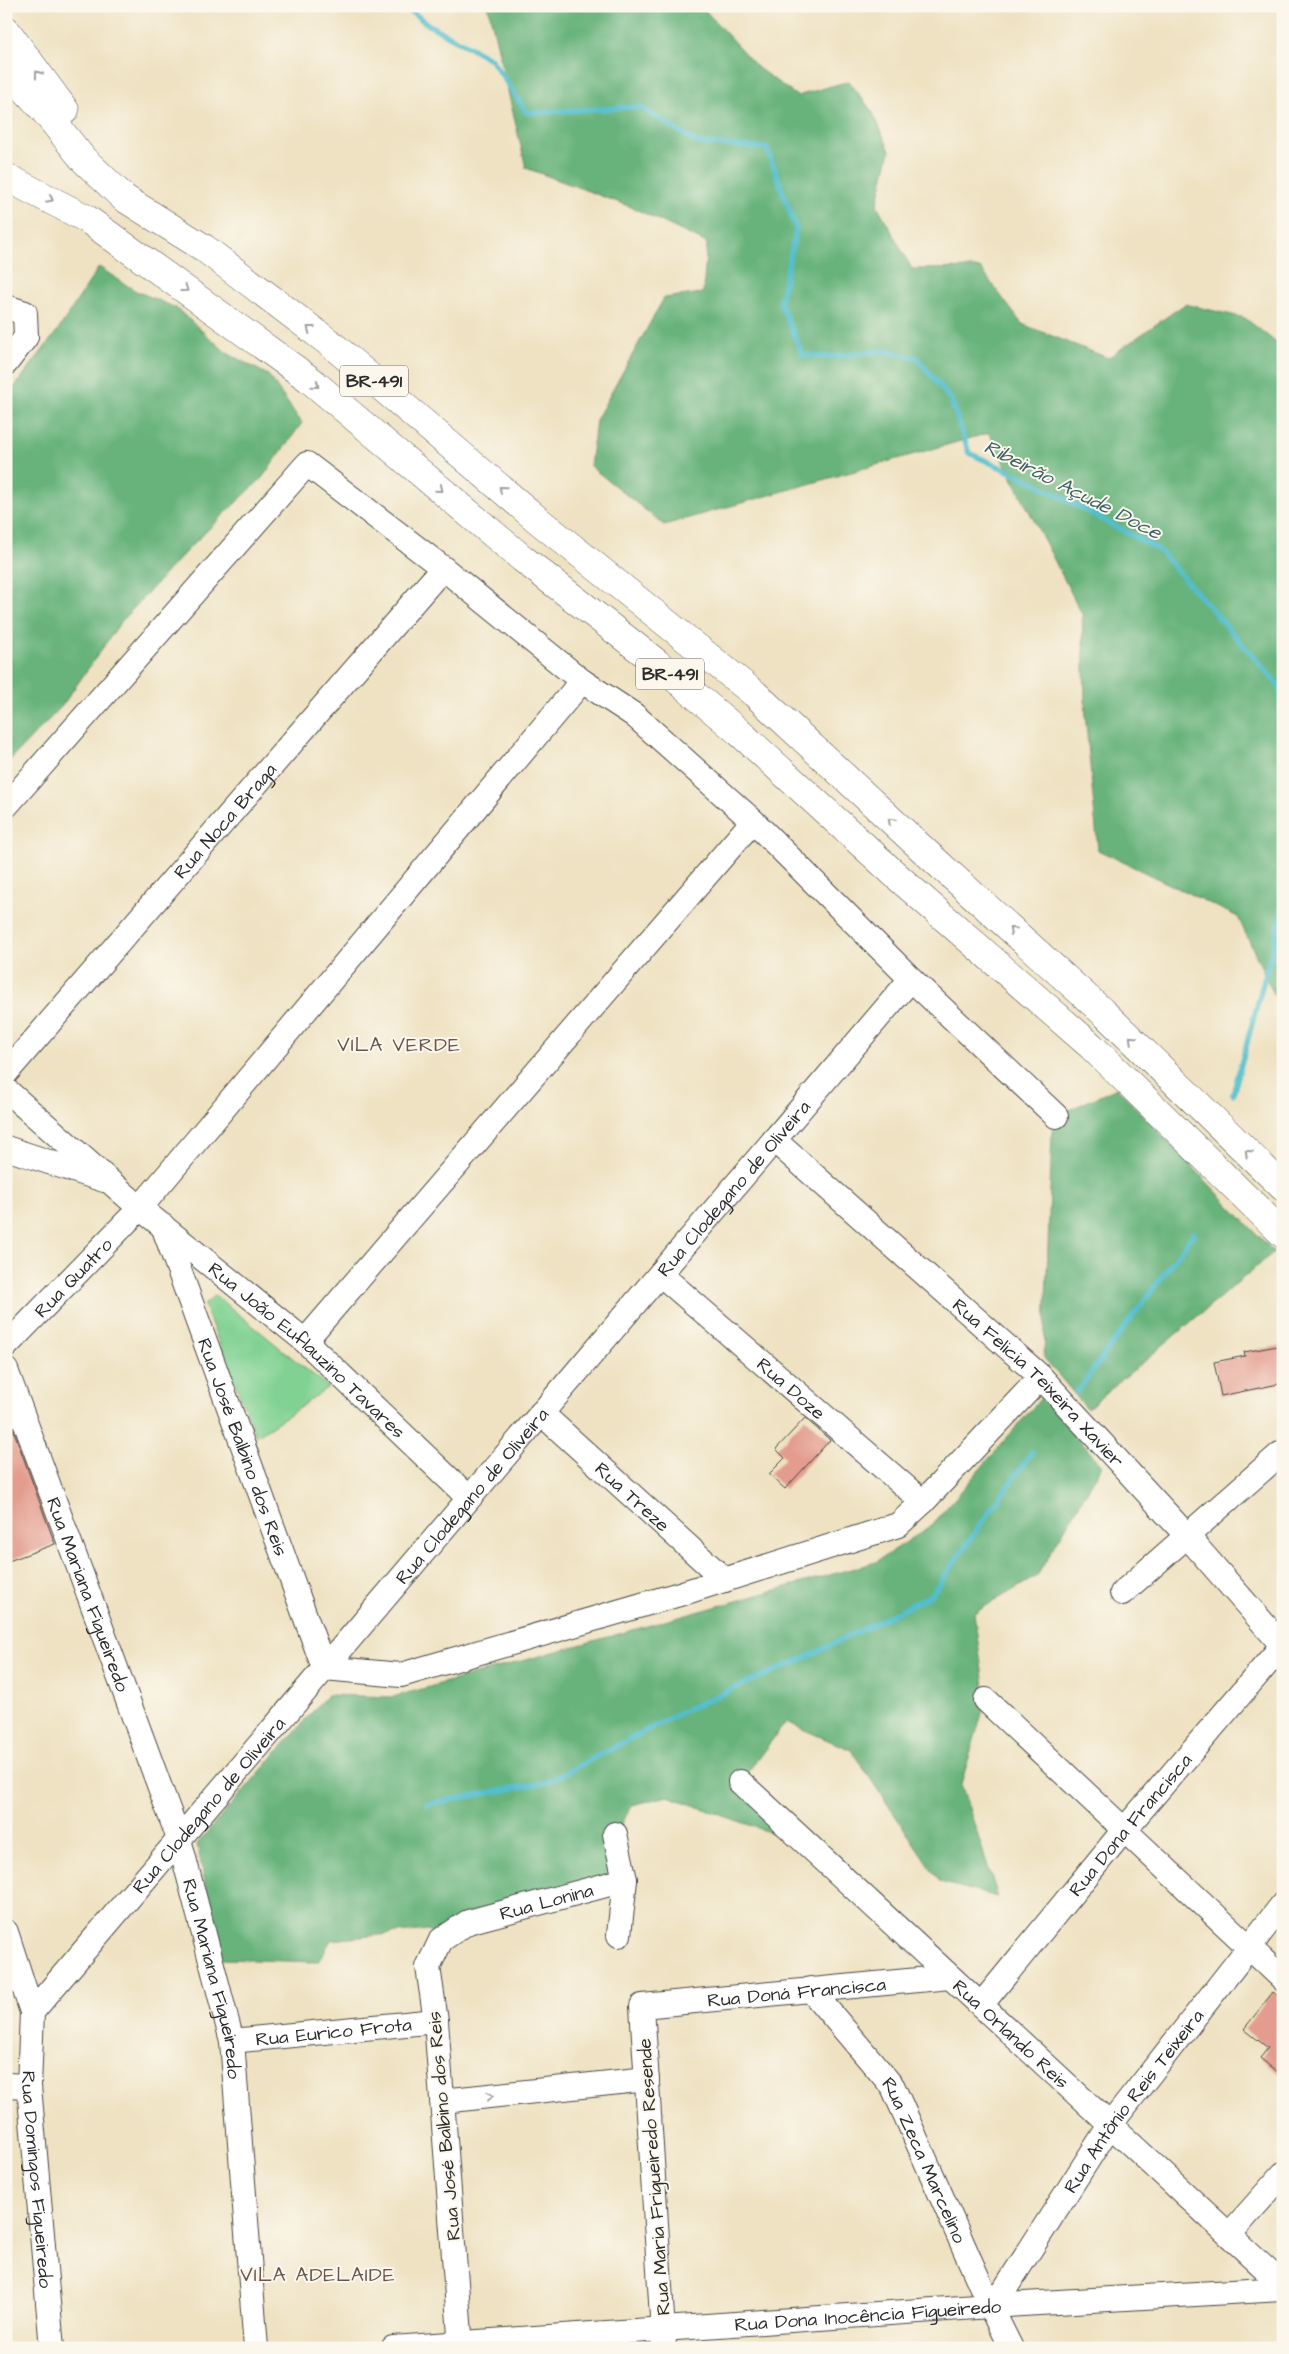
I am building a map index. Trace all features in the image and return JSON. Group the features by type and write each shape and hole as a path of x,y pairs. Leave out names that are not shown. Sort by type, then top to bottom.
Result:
{"highway":[{"name":"BR-491","path":"6,30 60,104 103,155 204,248"},
{"name":"BR-491","path":"6,68 43,109 82,159 124,198 204,248 331,344 539,521 755,694 930,857 1105,1014 1283,1187"},
{"name":"BR-491","path":"6,177 87,219 309,379 523,559 657,663 739,732 900,879 1091,1046 1283,1234"}],"street":[{"path":"6,307 25,313 26,337 6,363"},
{"path":"6,806 308,464 444,568 582,681 634,715 753,821 910,979 1056,1116"},
{"name":"Rua Noca Braga","path":"6,1073 444,568"},
{"name":"Rua Quatro","path":"6,1346 140,1208 582,681"},
{"path":"305,1341 753,821"},
{"name":"Rua Clodegano de Oliveira","path":"32,2012 910,979"},
{"name":"Rua João Euflauzino Tavares","path":"6,1090 140,1208 305,1341 469,1498"},
{"name":"Rua Felicia Teixeira Xavier","path":"774,1140 1040,1378 1188,1537 1283,1646"},
{"path":"6,1148 114,1184"},
{"name":"Rua José Balbino dos Reis","path":"163,1226 324,1668"},
{"name":"Rua Doze","path":"660,1274 923,1502"},
{"name":"Rua Mariana Figueiredo","path":"6,1370 179,1839 232,2041 256,2348"},
{"path":"324,1668 401,1676 725,1580 898,1525 923,1502 1040,1378"},
{"name":"Rua Treze","path":"541,1414 725,1580"},
{"path":"1122,1594 1280,1454"},
{"name":"Rua Dona Francisca","path":"981,2005 1124,1830 1283,1646"},
{"path":"986,1700 1283,1978"},
{"name":"Rua Orlando Reis","path":"740,1782 1283,2285"},
{"path":"616,1834 625,1880 619,1935"},
{"name":"Rua Lonina","path":"468,1922 625,1880"},
{"name":"Rua Antônio Reis Teixeira","path":"992,2306 1110,2125 1283,1904"},
{"name":"Rua José Balbino dos Reis","path":"461,2346 436,2021 428,1967 442,1940 468,1922"},
{"path":"6,1932 32,2012"},
{"name":"Rua Doná Francisca","path":"642,2006 950,1977"},
{"name":"Rua Zeca Marcelino","path":"810,1989 893,2087 1011,2348"},
{"name":"Rua Maria Frigueiredo Resende","path":"642,2006 663,2339"},
{"name":"Rua Domingos Figueiredo","path":"32,2012 17,2086 52,2348"},
{"name":"Rua Eurico Frota","path":"232,2041 436,2021"},
{"path":"442,2101 647,2079"},
{"path":"1229,2235 1283,2174"},
{"name":"Rua Dona Inocência Figueiredo","path":"393,2348 663,2339 992,2306 1283,2289"}],"green space":[{"path":"488,6 701,6 758,68 797,96 849,81 873,113 890,151 877,205 912,269 980,268 1022,324 1108,358 1185,304 1245,318 1283,348 1283,1014 1238,917 1098,850 1086,724 1082,614 989,433 664,525 590,466 596,420 664,298 703,293 707,243 631,207 526,168"},
{"path":"99,267 134,290 176,308 227,353 268,375 302,423 262,478 190,547 120,623 62,706 6,764 6,398 58,330"},
{"path":"1117,1088 1274,1252 1087,1409 1044,1358 1052,1132 1056,1116"},
{"path":"215,1295 328,1387 256,1436 204,1305"},
{"path":"1042,1397 1102,1466 1037,1576 974,1613 986,1700 961,1784 998,1897 940,1882 851,1750 786,1722 740,1782 783,1837 668,1796 632,1805 616,1834 625,1880 441,1940 428,1930 331,1940 318,1962 221,1959 197,1844 327,1695 393,1697 876,1562 932,1525"}],"building":[{"path":"1283,1345 1283,1383 1221,1396 1214,1362 1245,1356 1244,1352"},
{"path":"6,1410 55,1544 6,1562"},
{"path":"805,1418 830,1440 785,1489 769,1474 785,1458 776,1449"},
{"path":"1273,1992 1283,2000 1283,2077 1260,2058 1268,2048 1244,2029"}],"waterway":[{"name":"Ribeirão Açude Doce","path":"404,6 429,25 491,59 527,113 640,107 697,143 767,148 796,229 780,303 803,355 827,357 882,351 917,358 951,400 969,453 1035,483 1159,550 1280,687 1283,709"},
{"path":"1233,1094 1283,910"},
{"path":"1077,1392 1194,1233"},
{"path":"427,1804 548,1782 683,1711 815,1653 931,1595 1032,1452"}],"district":[{"name":"VILA VERDE","path":"399,1044"},
{"name":"VILA ADELAIDE","path":"318,2274"}]}
